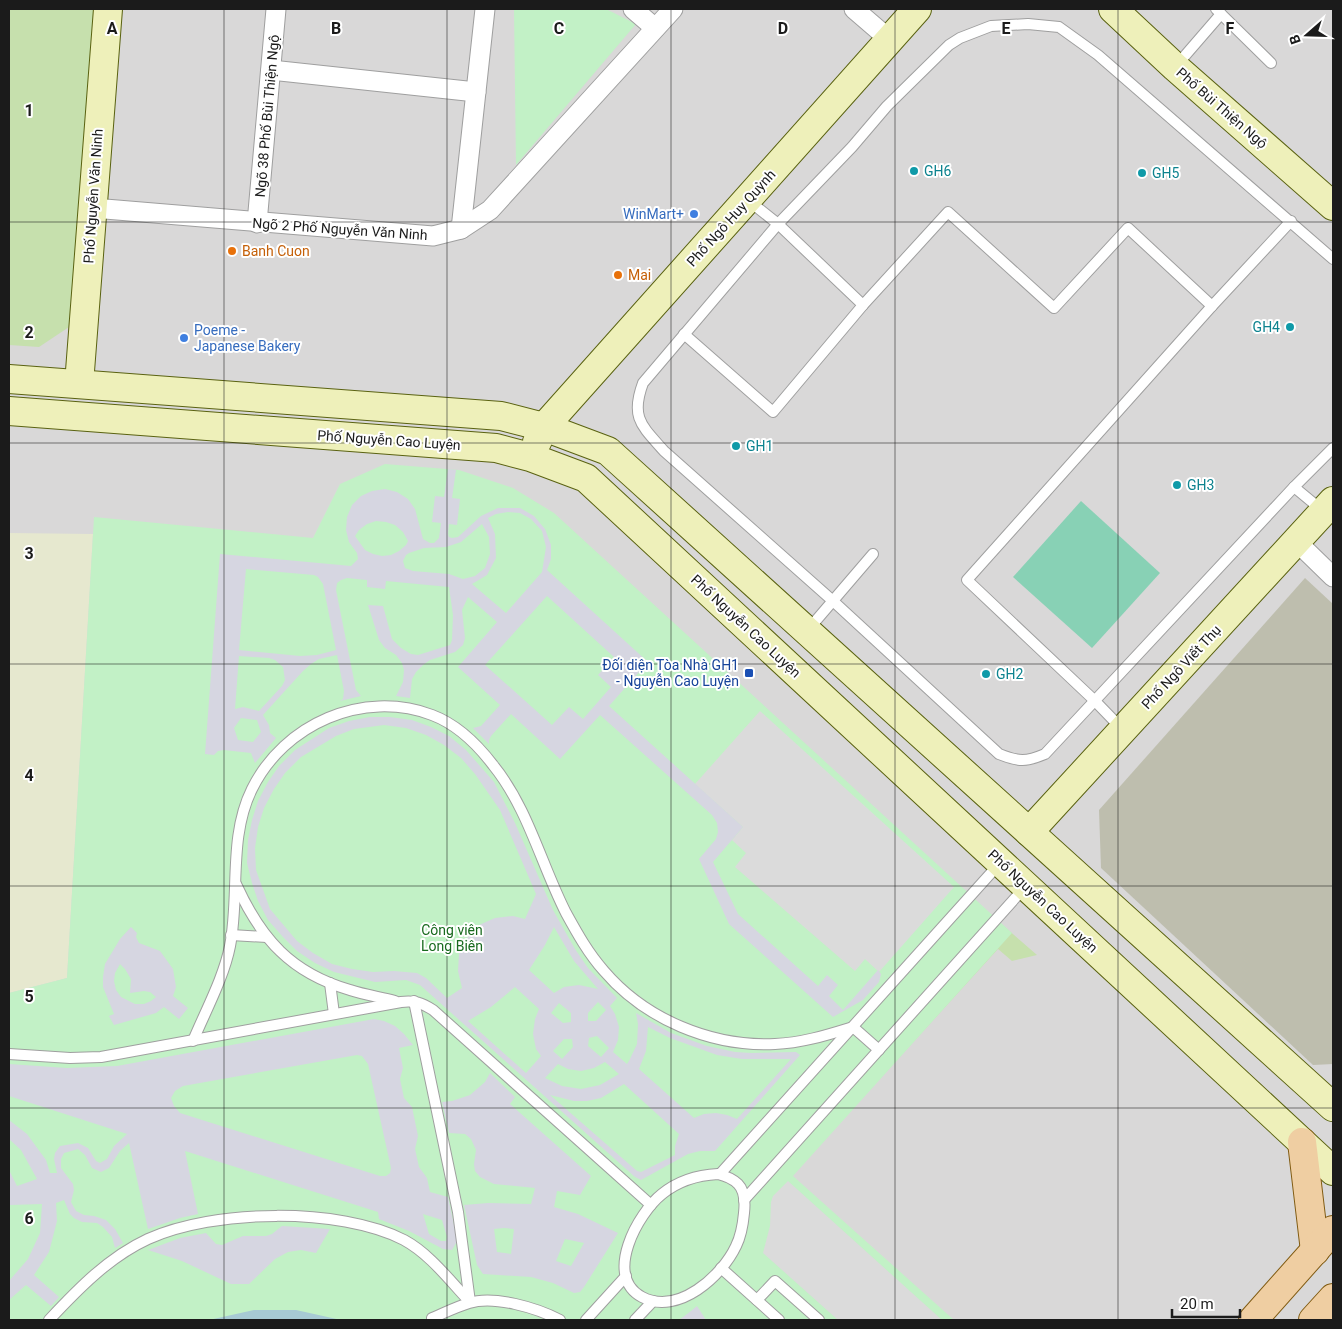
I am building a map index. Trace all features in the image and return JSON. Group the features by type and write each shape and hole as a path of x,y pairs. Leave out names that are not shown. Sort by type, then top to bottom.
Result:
{"main road":[{"path":"1302,1142 1315,1251"},
{"path":"1253,1320 1333,1230"},
{"path":"1313,1320 1333,1298"}],"street":[{"name":"Phố Nguyễn Văn Ninh","path":"79,384 108,9"},
{"name":"Ngõ 38 Phố Bùi Thiện Ngộ","path":"257,223 276,9"},
{"path":"461,229 484,9"},
{"path":"633,9 655,28"},
{"name":"Ngõ 2 Phố Nguyễn Văn Ninh","path":"92,208 433,236 461,229 490,210 672,9"},
{"path":"854,9 890,40"},
{"name":"Phố Ngô Huy Quỳnh","path":"530,457 544,427 917,9"},
{"name":"Phố Bùi Thiện Ngộ","path":"1113,9 1175,67 1333,206"},
{"path":"271,70 476,92"},
{"path":"9,378 501,416 544,427 608,451 1333,1107"},
{"name":"Phố Nguyễn Cao Luyện","path":"9,411 496,448 530,457 586,478 1333,1171"},
{"name":"Phố Ngô Viết Thụ","path":"1029,832 1328,506"},
{"path":"1296,541 1333,577"}],"lane":[{"path":"1175,67 1219,12 1271,63"},
{"path":"1333,259 1098,55 1059,27 1028,24 991,26 960,38 949,46 888,106 852,147 778,224 684,334 643,383 637,400 639,418 664,452 833,601 999,754 1015,760 1030,760 1045,754 1294,487 1333,448"},
{"path":"747,200 778,224 863,305"},
{"path":"684,334 773,412 863,305 948,212 1054,308 1128,228 1212,306"},
{"path":"1123,730 968,580 1212,306 1291,221"},
{"path":"1294,487 1328,506"},
{"path":"807,631 873,554"},
{"path":"193,1041 223,968 231,935 240,821 250,791 264,766 285,743 311,725 341,712 370,706 404,707 433,716 461,731 492,764 515,797 565,911 582,942 604,972 632,998 666,1020 686,1029 727,1040 765,1044 789,1042 853,1027"},
{"path":"720,1174 1001,862"},
{"path":"235,881 244,901 267,937 294,964 350,991 401,1002"},
{"path":"744,1200 1026,886"},
{"path":"231,935 267,937"},
{"path":"330,983 334,1014"},
{"path":"9,1054 70,1058 101,1057 414,1001 422,1003 433,1010 651,1205"},
{"path":"414,1001 458,1212 470,1302"},
{"path":"853,1027 879,1050"},
{"path":"720,1174 729,1177 739,1186 744,1200 744,1220 737,1244 721,1268 699,1288 679,1299 668,1302 653,1301 642,1297 632,1289 626,1276 624,1263 629,1242 639,1222 651,1205 662,1194 684,1182 706,1175 720,1174"},
{"path":"49,1320 88,1280 118,1257 148,1239 186,1226 260,1216 332,1220 369,1226 395,1237 422,1252 470,1302"},
{"path":"721,1268 780,1320"},
{"path":"586,1320 626,1276"},
{"path":"757,1300 775,1281 819,1320"},
{"path":"432,1318 470,1302 497,1301 544,1312 560,1320"},
{"path":"635,1320 653,1301"}],"shaded area":[{"path":"9,9 1333,9 1333,1320 9,1320"},
{"path":"448,469 456,470 452,498 460,499 457,525 449,524 448,534 452,538 458,537 481,516 498,508 520,508 534,516 545,529 551,545 551,559 547,570 648,662 609,706 743,827 713,862 738,914 818,986 827,975 838,985 829,996 843,1010 878,970 881,974 879,982 863,1000 833,1017 729,924 699,859 716,839 718,832 717,823 712,815 600,715 560,759 511,714 491,736 489,744 473,728 481,726 500,705 458,667 497,622 468,597 462,610 465,638 463,645 455,652 430,660 416,672 412,679 410,698 396,696 403,682 404,670 402,663 379,640 368,605 383,606 392,639 401,648 411,654 418,655 450,645 453,615 449,587 386,581 385,589 367,587 367,580 347,578 341,580 337,583 336,590 356,690 361,696 340,701 343,699 344,691 337,655 319,659 303,671 263,715 269,725 270,733 276,738 255,763 251,753 224,750 218,751 214,755 205,754 220,554 351,566 358,559 357,553 349,542 346,530 347,517 352,505 361,496 372,491 385,489 397,492 408,499 415,509 423,539 430,543 434,543 439,538 441,523 432,522 435,496 444,497","holes":["508,512 520,513 531,519 542,531 546,547 542,572 506,613 472,584 487,575 496,558 495,534 488,518 496,514","376,521 395,525 403,532 408,541 399,551 391,555 373,554 365,550 355,536 367,524","482,524 489,537 490,554 485,568 475,576 463,579 449,574 413,571 405,568 403,561 409,553 424,548 446,547 461,542","246,569 314,575 323,584 336,650 317,655 300,656 239,650","547,596 614,657 598,675 611,687 583,719 569,707 552,725 485,665","239,656 275,660 283,667 285,680 282,686 259,711 243,707 235,709","241,718 257,720 261,732 253,742 238,740 234,728"]},
{"path":"9,533 93,534 67,978 9,993"},
{"path":"1305,578 1333,604 1333,1064 1313,1065 1101,868 1099,810"},
{"path":"760,711 954,887 879,972 865,959 855,971 735,867 746,853 732,840 743,827 695,784"},
{"path":"370,717 390,717 412,720 431,727 449,736 466,750 494,782 515,823 553,910 575,949 588,968 617,998 610,1006 619,1027 618,1040 613,1052 627,1064 637,1044 638,1024 636,1013 671,1033 707,1046 735,1052 796,1052 800,1055 715,1151 700,1151 688,1154 641,1180 635,1177 420,985 406,980 375,982 334,972 315,963 297,951 268,920 258,901 247,863 248,840 258,801 279,766 295,750 329,728 349,721","holes":["384,725 406,728 426,735 444,745 461,758 475,774 500,810 536,894 525,919 513,916 495,918 479,925 467,938 459,954 458,971 462,988 447,998 426,978 417,973 373,972 332,964 297,941 270,909 256,870 255,848 258,827 264,808 285,773 301,757 336,736 354,729","554,927 574,961 598,989 579,985 564,987 554,993 529,970","515,987 539,1009 535,1019 533,1034 536,1049 541,1056 526,1073 468,1021 491,1007","598,1002 606,1010 596,1021 588,1021 588,1013","559,1003 571,1013 571,1022 563,1023 551,1013","648,1027 670,1038 717,1055 742,1059 791,1059 737,1119 716,1113 704,1114 694,1118 639,1069 646,1051","597,1036 609,1048 601,1057 588,1046 589,1038","564,1039 572,1039 573,1047 562,1059 553,1051","605,1062 619,1074 600,1085 581,1089 562,1086 545,1078 558,1064 568,1069 581,1071 594,1068","624,1084 679,1134 675,1146 675,1155 641,1172 637,1171 550,1095 574,1101 601,1098"]},
{"path":"131,927 137,933 136,937 139,943 160,951 173,969 176,987 173,996 188,1008 179,1019 164,1007 156,1013 114,1025 109,1016 114,1014 103,987 103,977 105,964 120,939","holes":["120,964 131,979 130,993 144,991 150,992 156,997 144,1004 135,1004 121,997 116,990 115,973"]},
{"path":"374,1019 395,1026 413,1045 399,1048 403,1068 400,1079 404,1098 412,1107 418,1136 415,1149 419,1167 427,1178 430,1192 448,1197 457,1239 456,1243 452,1250 443,1249 409,1231 379,1219 378,1212 185,1151 198,1214 148,1229 129,1143 120,1151 109,1168 101,1172 92,1168 85,1155 78,1149 64,1153 61,1159 61,1168 73,1184 74,1190 71,1202 76,1211 84,1215 106,1220 115,1229 123,1243 115,1248 112,1237 103,1227 97,1223 82,1222 74,1218 70,1214 64,1200 56,1203 57,1221 49,1252 34,1275 59,1297 51,1306 26,1285 9,1300 9,1281 28,1259 40,1233 42,1204 10,1205 9,1223 9,1170 17,1186 37,1179 21,1150 9,1139 9,1120 27,1134 46,1160 50,1173 57,1173 54,1159 55,1153 60,1146 78,1143 88,1148 96,1161 100,1163 107,1159 114,1146 127,1134 9,1096 9,1064 67,1068 117,1066","holes":["357,1055 362,1056 368,1064 391,1168 390,1173 386,1176 380,1176 180,1113 174,1106 171,1098 175,1091 183,1086","423,1214 442,1220 447,1237 446,1241 441,1241 429,1234"]},
{"path":"490,1073 515,1097 510,1104 591,1176 580,1195 557,1191 554,1207 578,1214 618,1233 580,1292 574,1293 553,1283 531,1277 483,1274 477,1265 464,1205 488,1203 531,1204 535,1188 494,1184 480,1177 475,1171 476,1150 471,1139 465,1134 449,1133 442,1102 470,1095 485,1082","holes":["494,1229 514,1229 511,1254 497,1252","565,1239 584,1243 571,1266 556,1261"]},
{"path":"788,1181 942,1320 838,1320 763,1253 770,1226 773,1196"},
{"path":"282,1226 330,1229 316,1253 301,1250 288,1252 275,1259 249,1284 231,1284 182,1261 148,1250 180,1238 206,1233 216,1244 222,1245 243,1236 266,1236"},
{"path":"697,1306 706,1320 679,1320 691,1311"}],"green space":[{"path":"9,9 94,9 69,327 39,347 9,345"},
{"path":"514,9 606,9 636,24 516,165"},
{"name":"Công viên Long Biên","path":"385,464 459,470 513,488 554,513 1012,933 793,1176 954,1320 9,1320 9,993 67,978 94,517 313,538 340,484"},
{"path":"1081,501 1160,573 1092,648 1013,577"},
{"path":"1005,927 1037,955 1012,961 998,949 866,1094 859,1088"}],"water":[{"path":"254,1310 296,1310 341,1320 209,1320"}],"place":[{"name":"GH6","path":"914,171"},
{"name":"GH5","path":"1142,173"},
{"name":"WinMart+","path":"694,214"},
{"name":"Banh Cuon","path":"232,251"},
{"name":"Mai","path":"618,275"},
{"name":"GH4","path":"1290,327"},
{"name":"Poeme - Japanese Bakery","path":"184,338"},
{"name":"GH1","path":"736,446"},
{"name":"GH3","path":"1177,485"},
{"name":"Đối diện Tòa Nhà GH1 - Nguyễn Cao Luyện","path":"749,673"},
{"name":"GH2","path":"986,674"}]}
